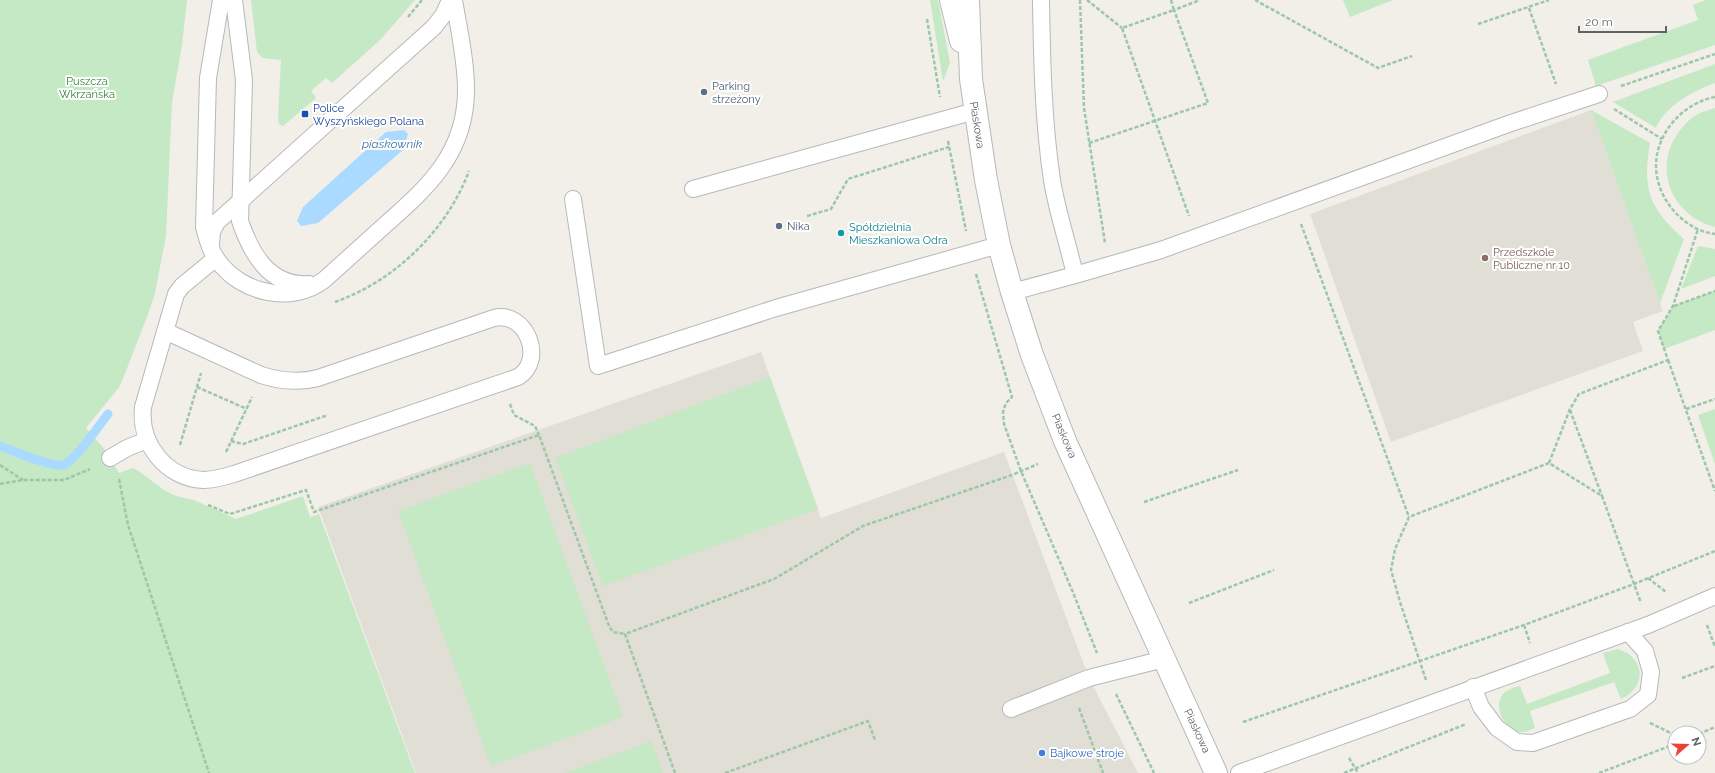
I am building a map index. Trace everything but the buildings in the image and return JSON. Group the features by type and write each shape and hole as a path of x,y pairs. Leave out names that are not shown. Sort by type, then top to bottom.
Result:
{"street":[{"name":"Piaskowa","path":"951,0 971,79"},
{"name":"Piaskowa","path":"968,0 971,79 986,180 999,244 1012,292 1032,355 1065,441 1216,773"}],"lane":[{"path":"221,0 208,78 203,216 206,236 215,256 235,278 253,288 279,293 297,292 310,288 324,280 425,189 441,170 453,148 462,120 466,91 464,64 454,0"},
{"path":"234,0 244,80 240,221 244,235 251,251 264,266 277,276 293,283 311,284 324,280"},
{"path":"215,256 211,242 212,230 217,222 434,26 444,14 450,0"},
{"path":"1041,0 1045,122 1053,181 1074,275"},
{"path":"1012,292 1161,250 1511,123 1564,106 1604,100"},
{"path":"693,190 975,111"},
{"path":"573,199 598,366 776,308 999,244"},
{"path":"165,331 262,375 290,381 312,379 494,318 502,317 513,320 524,329 532,354 528,366 518,377 217,478 195,479 182,475 171,469 160,460 147,440 143,424 144,404 165,331 179,290 215,256"},
{"path":"110,458 127,448 147,440"},
{"path":"1239,773 1434,701 1628,632 1715,596"},
{"path":"1473,687 1481,707 1497,728 1517,742 1533,743 1630,709 1648,695 1651,672 1645,651 1628,632"},
{"path":"1011,710 1071,687 1089,678 1164,659"}],"path":[{"path":"404,21 422,0"},
{"path":"1080,0 1084,108 1107,266"},
{"path":"1088,0 1122,28 1196,238"},
{"path":"1089,143 1208,103 1171,0"},
{"path":"1122,28 1200,0"},
{"path":"1255,0 1378,68 1412,56"},
{"path":"1478,24 1549,0"},
{"path":"1529,8 1564,106"},
{"path":"1604,100 1715,54"},
{"path":"1715,97 1691,106 1672,122 1662,139 1656,166 1661,190 1671,209 1687,224 1707,233 1715,234"},
{"path":"1604,100 1662,139"},
{"path":"807,216 831,209 848,179 949,147"},
{"path":"1292,203 1409,517 1395,550 1391,570 1419,661 1434,701"},
{"path":"1698,229 1673,306 1658,331 1715,491"},
{"path":"1673,306 1715,291"},
{"path":"1409,517 1549,463 1570,409 1579,394 1668,360"},
{"path":"180,446 202,369"},
{"path":"224,457 262,375"},
{"path":"197,387 247,409"},
{"path":"1012,397 1006,403 1003,412 1004,424 1021,471 1107,674 1154,773"},
{"path":"1686,410 1715,399"},
{"path":"1570,409 1648,624"},
{"path":"231,442 243,444 328,415"},
{"path":"514,415 536,426 609,626 613,632 625,634 774,579 863,526 1038,464"},
{"path":"314,512 539,435"},
{"path":"0,484 23,480 64,480 90,469 110,458 116,468 128,526 209,773"},
{"path":"1549,463 1602,496"},
{"path":"0,465 23,480"},
{"path":"1144,502 1238,470"},
{"path":"1243,722 1634,584 1715,551"},
{"path":"1189,603 1274,570"},
{"path":"625,634 675,773"},
{"path":"1682,678 1715,666"},
{"path":"1071,687 1103,773"},
{"path":"1344,773 1488,716"},
{"path":"725,773 868,721 875,740"},
{"path":"1599,773 1667,747"}],"shaded area":[{"name":"Przedszkole Publiczne nr 10","path":"1591,110 1663,311 1633,322 1643,351 1391,442 1310,214"},
{"path":"761,352 821,518 1004,452 1089,678 1138,773 416,773 318,507"}],"green space":[{"name":"Puszcza Wkrzańska","path":"0,0 187,0 182,45 172,102 166,236 155,293 120,386 86,428 107,452 119,473 133,468 164,490 176,496 194,500 236,519 303,496 310,517 319,514 415,773 0,773"},
{"path":"251,0 415,0 381,39 332,83 326,78 311,91 316,98 283,126 279,124 278,118 281,60 263,58 257,52"},
{"path":"930,0 938,0 950,63 943,81"},
{"path":"1343,0 1393,0 1350,17"},
{"path":"1706,0 1715,0 1715,45 1596,86 1588,60 1698,20 1693,5"},
{"path":"1715,64 1715,83 1698,90 1673,106 1660,120 1656,128 1613,102"},
{"path":"1715,108 1715,227 1700,221 1688,213 1678,202 1671,190 1667,176 1667,162 1670,147 1685,124 1702,112"},
{"path":"1591,110 1650,143 1647,173 1651,197 1663,217 1684,239 1660,303"},
{"path":"1698,246 1715,249 1715,276 1681,289"},
{"path":"1715,291 1715,330 1664,349 1658,331 1673,306"},
{"path":"770,377 818,509 603,586 555,458"},
{"path":"1715,409 1715,464 1698,415"},
{"path":"530,463 623,717 491,766 398,511"},
{"path":"1618,649 1630,655 1635,661 1640,673 1637,686 1628,695 1621,699 1614,682 1530,711 1535,728 1525,732 1517,731 1511,728 1502,718 1499,704 1505,692 1520,686 1527,704 1610,673 1603,653"},
{"path":"651,741 663,773 565,773"}],"water":[{"name":"piaskownik","path":"404,130 408,134 403,150 318,223 301,226 297,221 303,207 386,132"}],"waterway":[{"path":"0,446 50,464 63,465 74,457 108,414"}],"place":[{"name":"Parking strzeżony","path":"704,92"},
{"name":"Police Wyszyńskiego Polana","path":"305,114"},
{"name":"Nika","path":"779,226"},
{"name":"Spółdzielnia Mieszkaniowa Odra","path":"841,233"},
{"name":"Przedszkole Publiczne nr 10","path":"1485,258"},
{"name":"Bajkowe stroje","path":"1042,753"}]}
